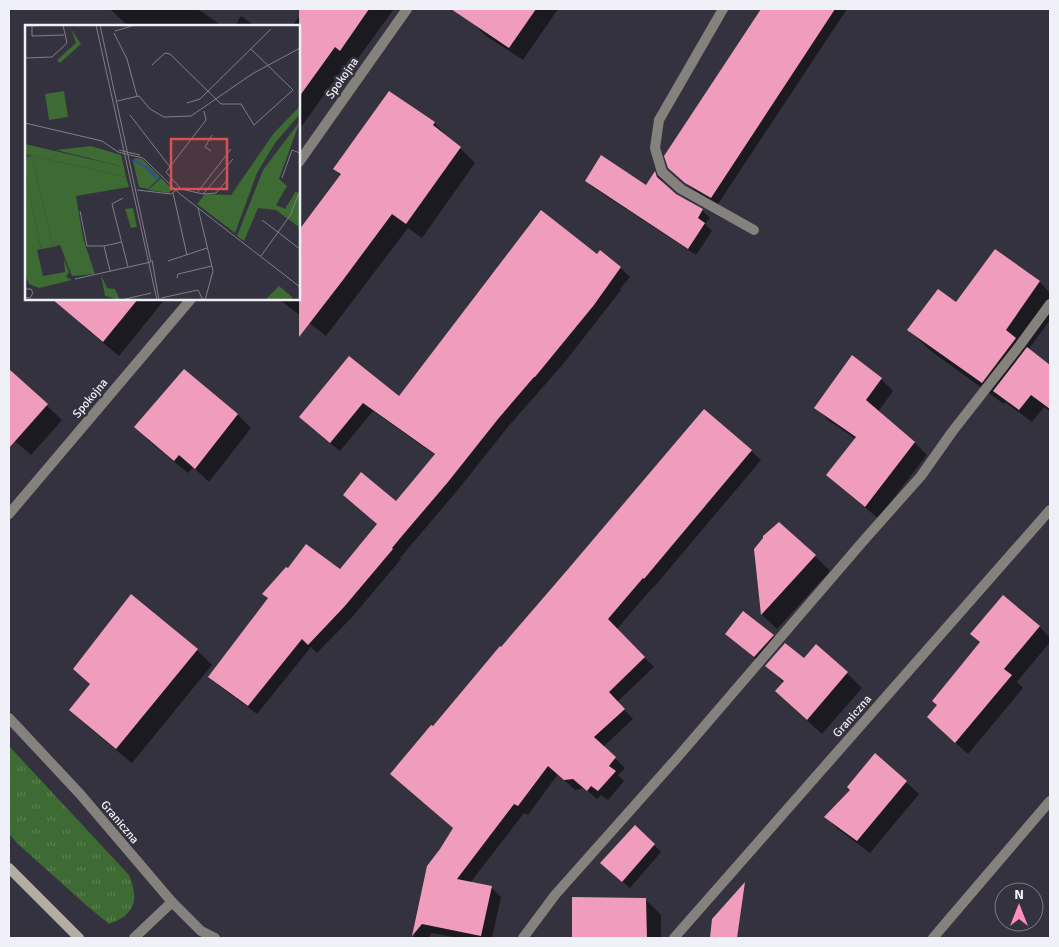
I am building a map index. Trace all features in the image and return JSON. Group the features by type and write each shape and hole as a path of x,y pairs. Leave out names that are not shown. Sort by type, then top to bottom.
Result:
{"street":[{"name":"Spokojna","path":"300,161 406,9"},
{"path":"723,9 659,120 654,148 662,172 681,190 754,230"},
{"name":"Spokojna","path":"9,514 190,300"},
{"path":"523,938 554,896 676,759 921,476 952,432 1050,304"},
{"name":"Graniczna","path":"674,938 1050,510"},
{"name":"Graniczna","path":"9,718 74,788 172,902 201,930 214,938"},
{"path":"933,938 1050,801"},
{"path":"9,868 79,938"},
{"path":"134,938 172,902"}],"green space":[{"path":"9,746 129,875 134,899 130,911 125,916 109,924 9,834"}],"building":[{"path":"299,9 369,9 340,51 335,47 300,96"},
{"path":"451,9 536,9 509,48"},
{"path":"761,9 835,9 711,198 685,183 668,168 664,156"},
{"path":"389,91 435,122 433,125 461,147 406,224 392,214 299,337 300,229 341,174 333,169"},
{"path":"601,155 646,185 655,171 657,177 676,194 703,209 698,218 705,223 688,249 585,181"},
{"path":"541,210 597,254 600,250 621,267 594,305 344,607 308,645 302,639 248,706 208,677 268,598 262,594 286,567 288,568 306,544 340,569 377,524 343,495 361,472 396,501 435,454 363,403 330,443 299,417 349,356 399,396"},
{"path":"995,249 1040,281 1006,330 1016,338 982,383 907,330 938,289 956,302"},
{"path":"53,300 137,300 103,342"},
{"path":"1027,347 1050,365 1050,409 1031,395 1019,410 993,391"},
{"path":"852,355 882,378 866,400 915,442 865,507 826,475 856,437 814,408"},
{"path":"9,369 48,404 9,448"},
{"path":"184,369 238,414 195,469 179,455 174,461 134,427"},
{"path":"704,409 752,450 608,619 645,657 609,692 625,709 594,737 616,757 609,766 616,771 598,791 591,786 587,791 573,779 564,780 548,766 518,806 514,804 457,879 492,886 481,936 422,924 412,936 427,866 453,828 390,774"},
{"path":"779,522 816,555 761,615 754,549 763,536"},
{"path":"131,594 198,649 116,749 69,710 90,684 73,669"},
{"path":"1003,595 1040,626 1004,669 1012,675 955,743 927,717 937,705 932,701 980,642 970,634"},
{"path":"743,611 774,635 754,657 725,634"},
{"path":"785,643 804,658 816,644 848,672 807,720 775,691 784,681 765,666"},
{"path":"875,753 907,781 857,841 824,817 850,790 847,787"},
{"path":"635,825 655,844 622,882 600,863"},
{"path":"745,882 737,938 710,938 712,919"},
{"path":"572,897 646,898 647,938 572,938"}]}
